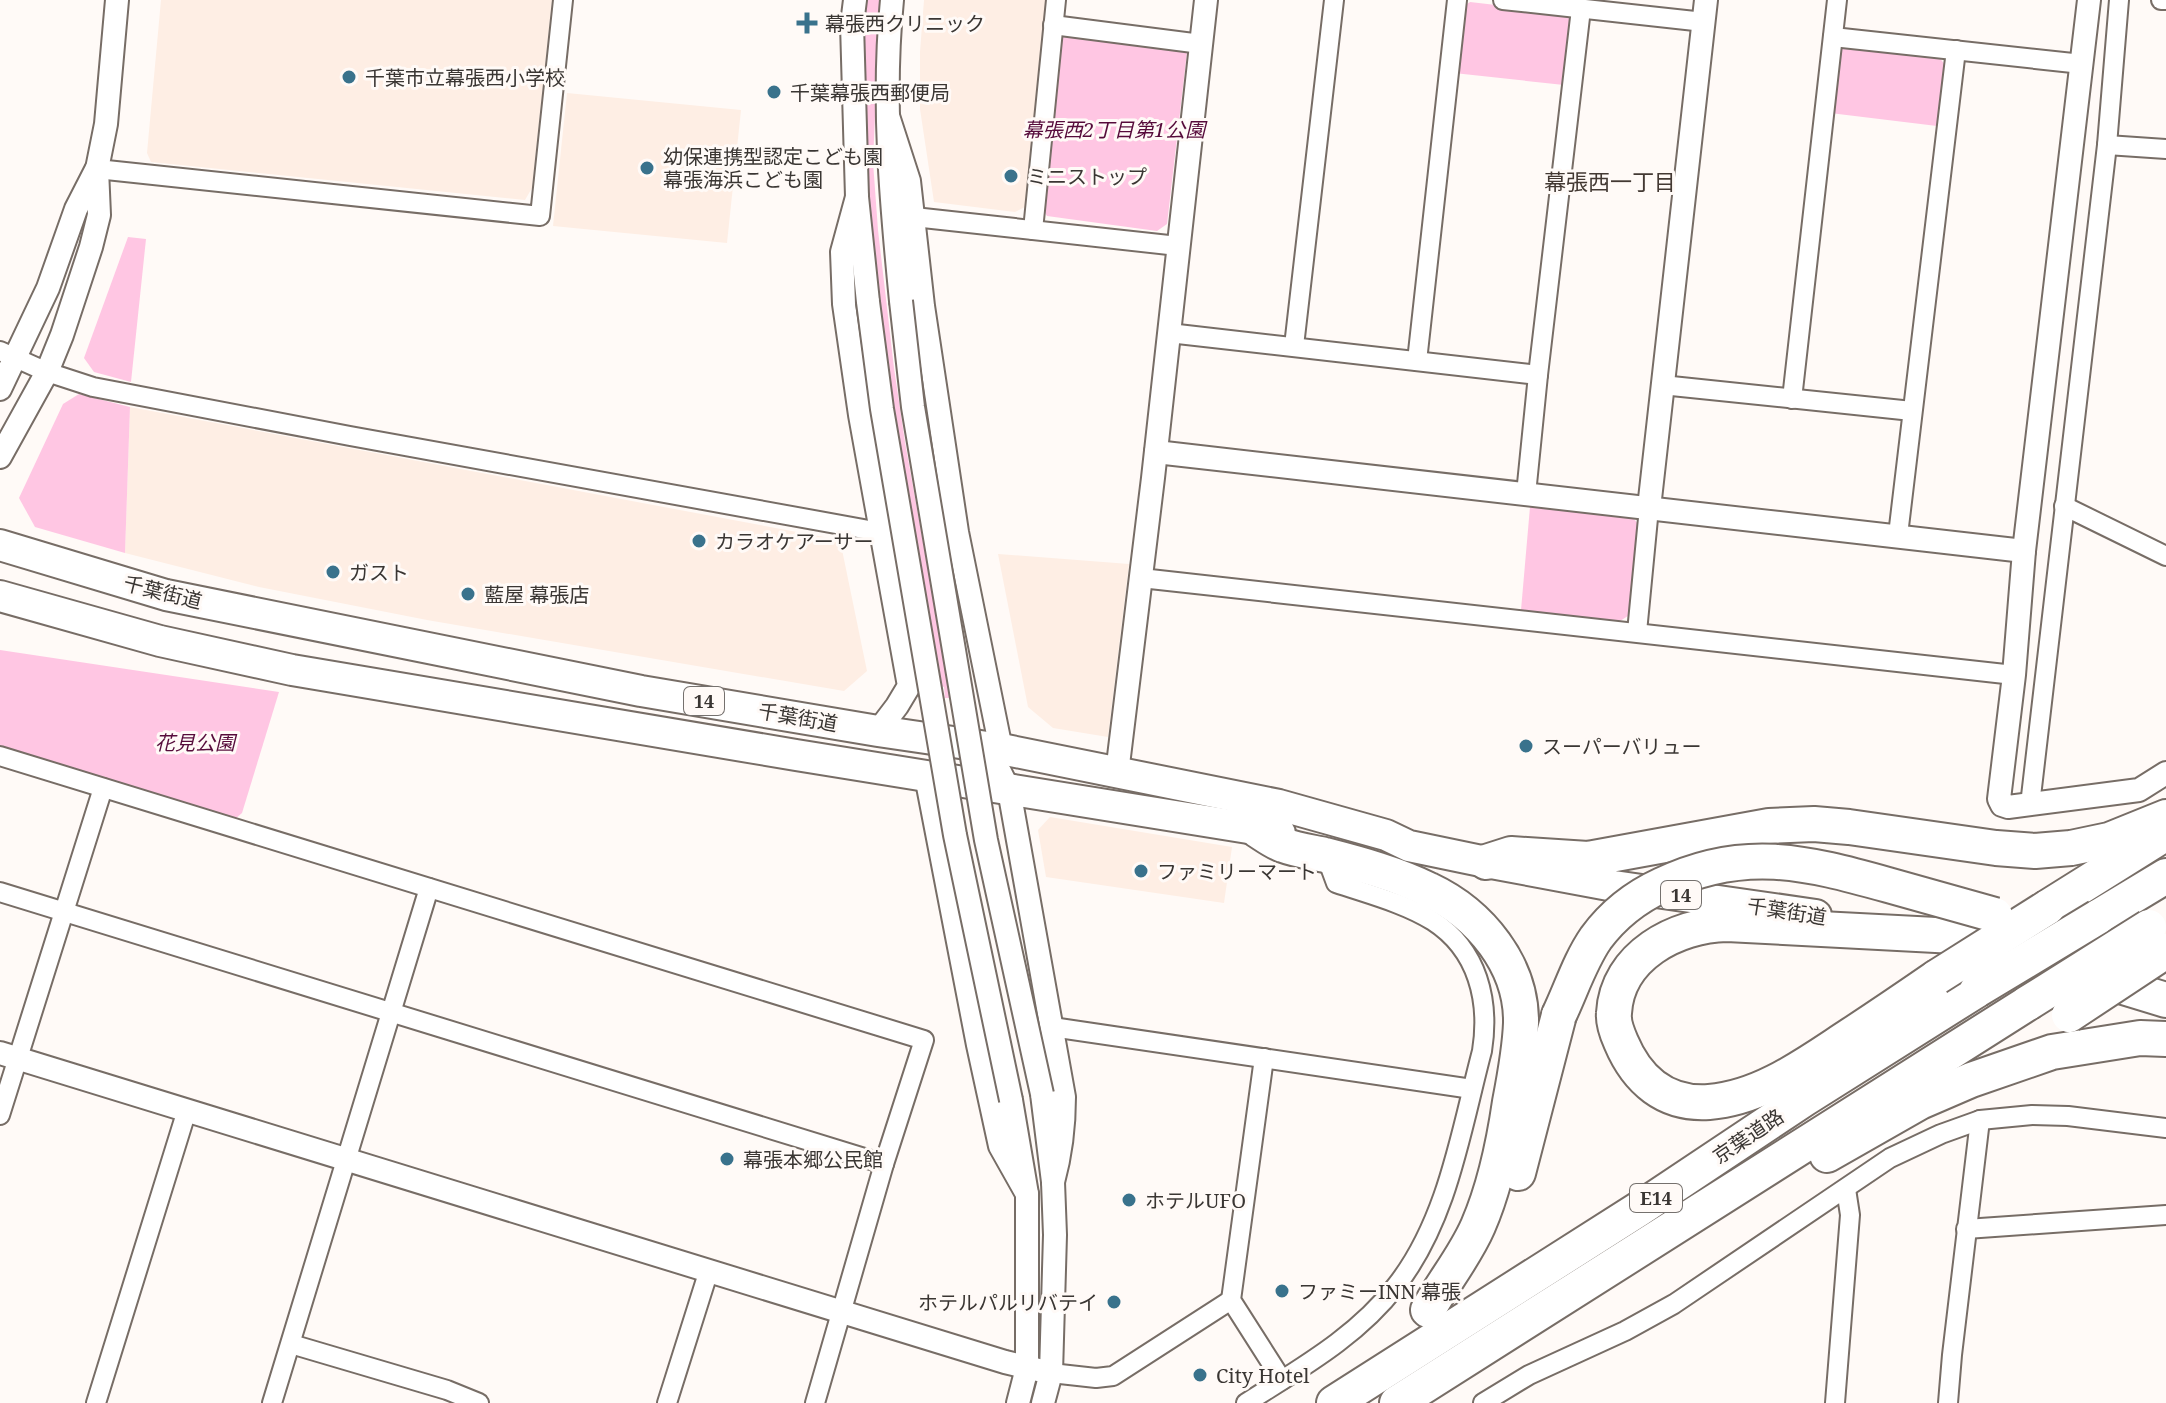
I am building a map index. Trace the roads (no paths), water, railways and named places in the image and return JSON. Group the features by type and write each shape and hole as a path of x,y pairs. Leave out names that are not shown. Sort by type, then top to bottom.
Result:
{"highway":[{"name":"千葉街道","path":"0,545 166,595 641,691 1001,749 1279,805 1386,835 1409,846 1486,862 1614,886 1955,936 2118,966 2166,970"},
{"name":"千葉街道","path":"0,596 160,641 292,670 1257,830 1384,848 1409,846"},
{"path":"1486,862 1511,854 1588,859 1769,826 1814,824 2035,851 2109,840 2166,817"},
{"path":"1257,830 1281,845 1387,873 1430,890 1477,922 1496,943 1508,968 1518,997 1521,1021 1506,1127 1479,1225 1428,1310"},
{"path":"2166,834 2048,907 1937,977 1795,1072 1742,1095 1710,1102 1685,1101 1659,1091 1643,1080 1629,1061 1617,1034 1613,1015 1617,992 1626,972 1644,953 1664,940 1705,924 1955,936 2166,1000"},
{"path":"1309,1403 1344,1381 1428,1310 1473,1259 1494,1228 1512,1190 1524,1153 1559,1015 1586,954 1622,910 1644,893 1704,868 1757,862 1803,864 1835,870 1995,915 2092,947 2118,966"},
{"name":"京葉道路","path":"1334,1403 1639,1209 1804,1099 2166,876"},
{"path":"1971,1080 2069,1015 2160,931"},
{"name":"京葉道路","path":"1397,1403 2028,1003 2160,931"},
{"path":"1599,1274 1647,1258 1920,1102 1971,1080 2052,1052 2085,1045 2140,1038 2166,1039"}],"street":[{"path":"0,457 47,372 91,247 99,215 97,169 106,124 117,0"},
{"path":"97,169 540,216 563,0"},
{"path":"855,0 852,24 857,197 882,409 955,835 1011,1100 1027,1194 1027,1368 1018,1403"},
{"path":"892,0 888,116 891,200 913,407 986,840 1042,1094 1053,1182 1055,1261 1051,1373 1043,1403"},
{"path":"1033,230 1056,0"},
{"path":"1117,773 1206,0"},
{"path":"1294,346 1334,0"},
{"path":"1417,361 1457,0"},
{"path":"1503,0 1581,9 1705,11 1637,632"},
{"path":"1792,399 1837,0"},
{"path":"2089,0 2024,551 2014,675 1999,799 2002,805 2008,807 2139,790 2166,773"},
{"path":"2030,805 2107,145 2119,0"},
{"path":"1526,494 1581,9"},
{"path":"1053,25 1201,44"},
{"path":"1833,37 2082,64"},
{"path":"1898,535 1956,50"},
{"path":"888,116 909,181 925,321 957,532 1001,749"},
{"path":"2107,145 2166,149"},
{"path":"0,389 7,354 48,288 76,209 97,169"},
{"path":"857,197 842,252 844,304 860,415 909,686 878,731"},
{"path":"914,217 1178,246"},
{"path":"1169,333 1538,375"},
{"path":"7,354 47,372 93,387 880,532"},
{"path":"1662,385 1912,411"},
{"path":"1156,452 2024,551"},
{"path":"2064,506 2166,556"},
{"path":"1141,578 2014,675"},
{"path":"961,743 1000,772 1009,790 1064,1097 1064,1131 1053,1182"},
{"path":"0,756 924,1040 884,1164 815,1403"},
{"path":"926,776 1000,1146 1027,1194"},
{"path":"0,1115 9,1056 65,912 103,788"},
{"path":"1246,1403 1323,1354 1371,1314 1410,1266 1448,1183 1486,1028 1478,978 1464,949 1433,921 1336,883 1326,856"},
{"path":"272,1403 429,888"},
{"path":"0,892 884,1164"},
{"path":"1052,1027 1472,1089"},
{"path":"9,1056 1051,1373 1096,1378 1113,1376 1231,1300"},
{"path":"1264,1058 1231,1300 1282,1380"},
{"path":"96,1403 187,1110"},
{"path":"1483,1403 1529,1375 1625,1331 1674,1304 1890,1158 1941,1134 1980,1120 2032,1115 2166,1128"},
{"path":"1948,1403 1980,1120"},
{"path":"1835,1403 1850,1215 1846,1189"},
{"path":"1966,1229 2166,1215"},
{"path":"667,1403 709,1270"},
{"path":"291,1344 447,1390 479,1403"}],"place":[{"name":"幕張西クリニック","path":"807,23"},
{"name":"千葉市立幕張西小学校","path":"349,77"},
{"name":"千葉幕張西郵便局","path":"774,92"},
{"name":"幼保連携型認定こども園 幕張海浜こども園","path":"647,168"},
{"name":"ミニストップ","path":"1011,176"},
{"name":"カラオケアーサー","path":"699,541"},
{"name":"ガスト","path":"333,572"},
{"name":"藍屋 幕張店","path":"468,594"},
{"name":"スーパーバリュー","path":"1526,746"},
{"name":"ファミリーマート","path":"1141,871"},
{"name":"幕張本郷公民館","path":"727,1159"},
{"name":"ホテルUFO","path":"1129,1200"},
{"name":"ファミーINN 幕張","path":"1282,1291"},
{"name":"ホテルパルリバテイ","path":"1114,1302"},
{"name":"City Hotel","path":"1200,1375"}],"district":[{"name":"幕張西一丁目","path":"1610,181"}],"park label":[{"name":"幕張西2丁目第1公園","path":"1114,129"},
{"name":"花見公園","path":"195,742"}]}
